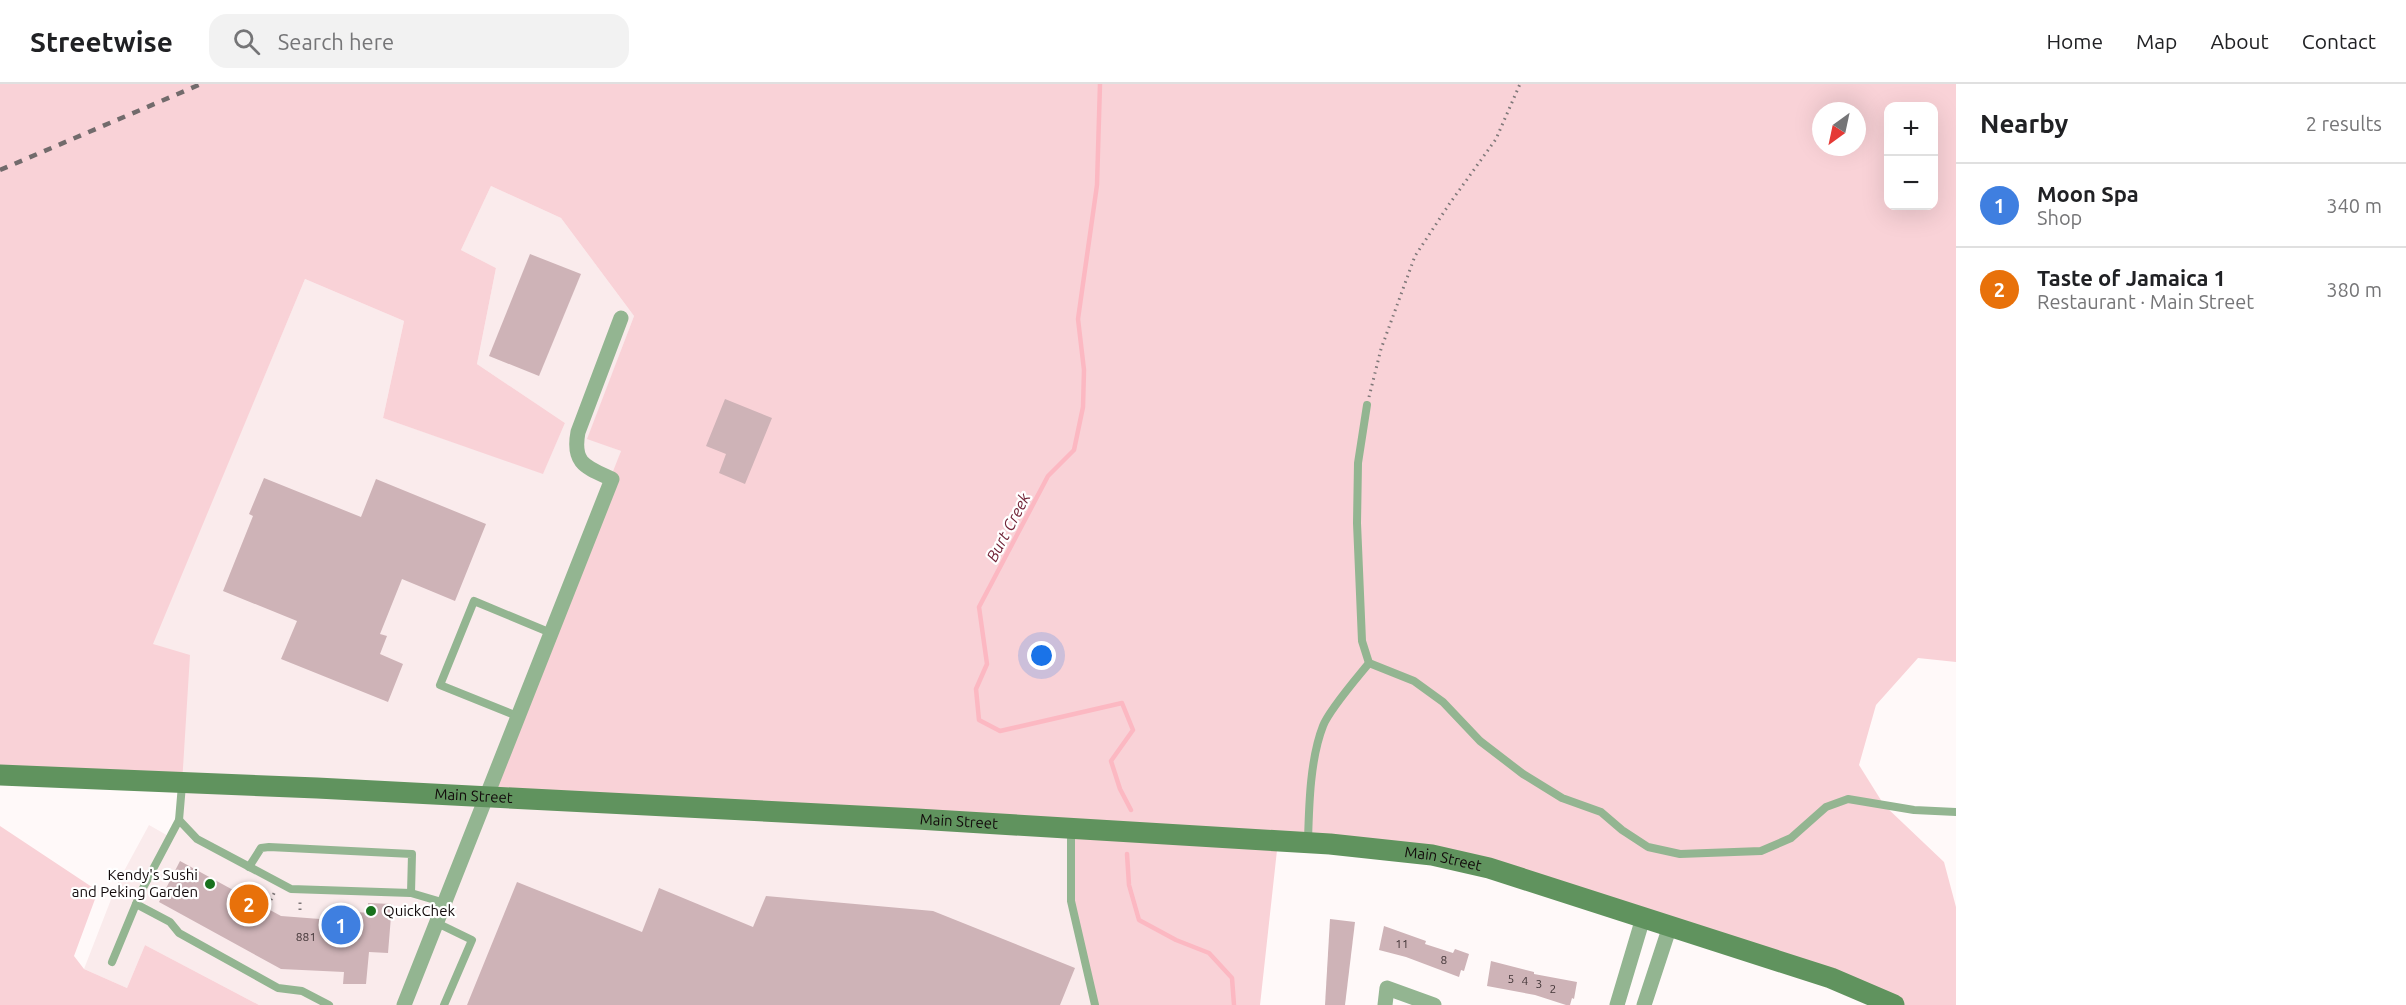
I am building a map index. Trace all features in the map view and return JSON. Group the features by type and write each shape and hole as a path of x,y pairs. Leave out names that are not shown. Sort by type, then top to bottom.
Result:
{"main road":[{"name":"Main Street","path":"0,775 317,788 917,819 1308,842 1431,855 1477,865 1831,978 1894,1005"}],"street":[{"path":"404,1005 612,479 588,468 579,460 576,445 578,432 621,318"},
{"path":"1617,1005 1643,918"},
{"path":"1644,1005 1670,926"},
{"path":"1385,1005 1386,988 1434,1005"}],"lane":[{"path":"1366,405 1358,463 1357,523 1362,641 1369,663"},
{"path":"517,716 440,686 474,601 551,633"},
{"path":"1369,663 1414,681 1443,702 1480,741 1522,774 1562,798 1601,812 1622,830 1648,847 1680,854 1761,851 1791,838 1826,807 1848,799 1914,810 1956,812"},
{"path":"1308,842 1309,801 1323,726 1369,663"},
{"path":"112,963 142,888 179,820 182,784"},
{"path":"179,820 197,839 291,889 411,893 445,903"},
{"path":"1071,829 1071,901 1095,1005"},
{"path":"249,867 261,848 269,847 412,854 411,893"},
{"path":"136,904 170,922 179,933 278,988 302,991 329,1005"},
{"path":"437,923 472,940 444,1005"}],"path":[{"path":"1366,405 1381,349 1415,256 1496,138 1520,84"}],"shaded area":[{"path":"0,84 1956,84 1956,662 1918,658 1876,705 1859,765 1884,805 1944,862 1956,907 1956,1005 1894,1005 1432,855 1278,841 1260,1005 1095,1005 1071,901 1071,829 485,798 621,451 587,439 634,316 561,218 491,186 461,250 496,268 477,364 565,423 543,474 383,418 404,321 305,279 153,644 190,655 182,784 0,775"},
{"path":"491,186 561,218 634,316 588,438 621,451 612,479 1071,829 1095,1005 259,1005 145,945 127,988 84,969 117,884 149,825 170,837 179,820 182,784 152,644 305,279 404,321 383,418 543,473 565,423 477,364 496,268 461,250"},
{"path":"0,826 98,891 74,956 84,969 127,988 145,945 259,1005 0,1005"}],"building":[{"path":"530,254 581,274 539,376 489,356"},
{"path":"725,399 772,418 745,484 719,473 726,454 706,446"},
{"path":"264,478 361,517 376,479 486,524 455,601 402,579 380,634 387,636 380,654 403,664 388,702 281,659 297,621 223,591 253,516 249,514"},
{"path":"180,861 281,916 346,921 347,911 368,913 368,903 392,904 388,953 369,952 366,984 343,984 344,972 281,969 159,902"},
{"path":"517,882 642,932 659,888 753,927 766,896 933,911 1075,968 1060,1005 467,1005"},
{"path":"1330,919 1355,922 1345,1005 1325,1005"},
{"path":"1384,926 1426,941 1425,944 1453,953 1455,949 1469,954 1464,971 1461,970 1459,977 1406,957 1379,950"},
{"path":"1491,961 1534,972 1534,974 1577,982 1574,999 1572,998 1570,1005 1566,1005 1535,995 1487,986"}],"waterway":[{"name":"Burt Creek","path":"1100,84 1097,185 1078,319 1084,370 1083,407 1074,450 1048,476 979,607 987,664 976,689 979,720 1000,731 1122,703 1133,730 1111,761 1120,789 1131,810"},
{"name":"Burt Creek","path":"1127,854 1129,885 1139,920 1176,940 1209,953 1232,978 1234,1005"}],"railway":[{"path":"0,170 201,84"}],"place":[{"name":"Kendy's Sushi and Peking Garden","path":"210,884"},
{"name":"Taste of Jamaica 1","path":"249,904"},
{"name":"QuickChek","path":"371,911"},
{"name":"Moon Spa","path":"341,925"}]}
